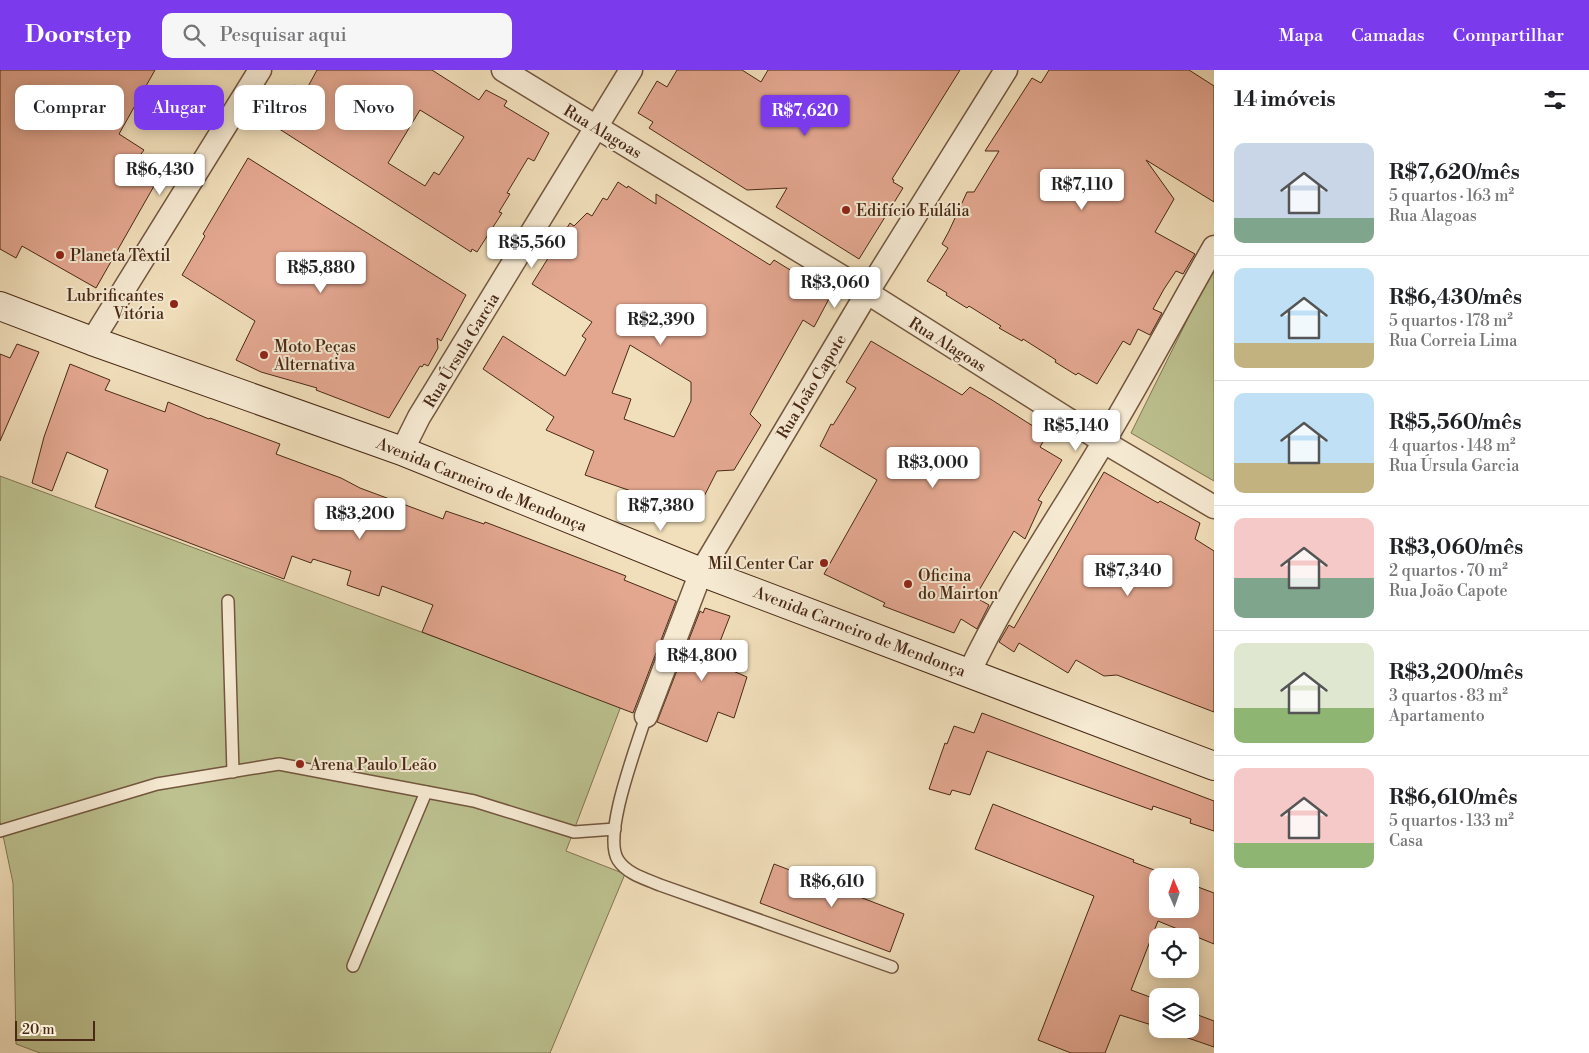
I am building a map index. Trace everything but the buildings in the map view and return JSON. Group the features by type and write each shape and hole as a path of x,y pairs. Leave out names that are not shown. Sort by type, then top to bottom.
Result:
{"main road":[{"name":"Avenida Carneiro de Mendonça","path":"0,306 92,341 402,451 702,572 1214,766"}],"street":[{"path":"92,341 260,70"},
{"name":"Rua Alagoas","path":"504,70 867,293 1104,442 1214,507"},
{"name":"Rua Úrsula Garcia","path":"402,451 424,409 631,70"},
{"name":"Rua João Capote","path":"646,716 702,572 867,293 1006,70"},
{"path":"969,673 981,648 1029,564 1104,442 1214,247"}],"lane":[{"path":"228,601 233,772"},
{"path":"646,716 617,812 612,843 613,850 625,869 660,885 892,967"},
{"path":"0,831 157,784 279,764 474,801 574,832 615,829"},
{"path":"353,966 426,792"}],"green space":[{"path":"1214,266 1214,481 1131,433"},
{"name":"Arena Paulo Leão","path":"0,476 621,706 566,851 625,874 550,1053 40,1053 16,1044 13,883 0,821"}],"place":[{"name":"Edifício Eulália","path":"846,210"},
{"name":"Planeta Têxtil","path":"60,255"},
{"name":"Lubrificantes Vitória","path":"174,304"},
{"name":"Moto Peças Alternativa","path":"264,355"},
{"name":"Mil Center Car","path":"824,563"},
{"name":"Oficina do Mairton","path":"908,584"},
{"name":"Arena Paulo Leão","path":"300,764"}]}
